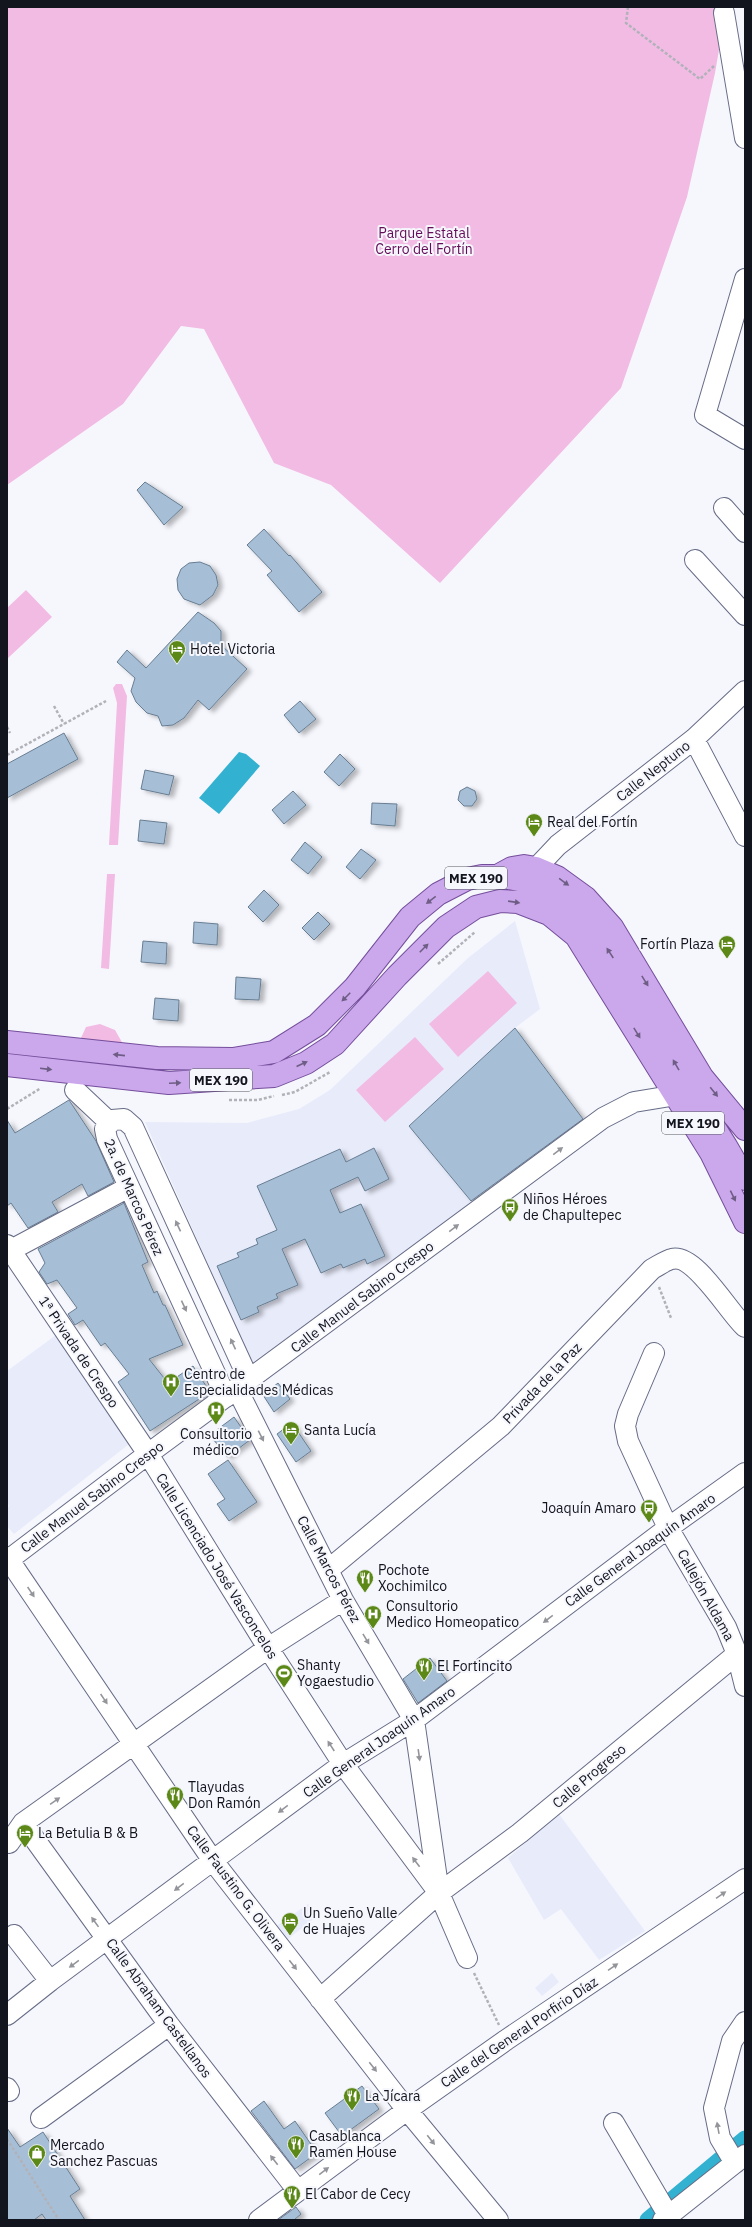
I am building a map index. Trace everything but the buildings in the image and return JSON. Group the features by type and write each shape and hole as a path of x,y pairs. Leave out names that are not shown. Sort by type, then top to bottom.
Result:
{"main road":[{"path":"476,907 498,876 512,868 524,866 530,875 557,877 586,898 612,927 702,1077 745,1129"},
{"name":"MEX 190","path":"530,875 566,901 593,926 627,980 683,1093"},
{"name":"MEX 190","path":"7,1042 157,1058 233,1059 274,1052 318,1025 355,987 410,917 438,894 467,880 482,876 498,876"},
{"name":"MEX 190","path":"7,1064 169,1083 274,1076 306,1063 335,1044 397,976 446,926 476,907 500,901 518,902 549,914 576,936 683,1093 732,1157 745,1222"}],"street":[{"path":"724,13 745,138"},
{"path":"745,279 705,415 745,439"},
{"path":"724,508 745,532"},
{"path":"695,560 745,615"},
{"name":"Calle Neptuno","path":"530,875 558,845 694,739 745,691"},
{"path":"694,739 745,836"},
{"path":"75,1090 109,1122"},
{"name":"Calle Manuel Sabino Crespo","path":"8,1559 603,1118 634,1102 683,1093"},
{"name":"2a. de Marcos Pérez","path":"121,1118 131,1124 196,1266 237,1389 170,1277 105,1135 105,1129 109,1122 121,1118"},
{"path":"9,1248 129,1187"},
{"name":"1ª Privada de Crespo","path":"9,1248 148,1454"},
{"name":"Privada de la Paz","path":"328,1570 501,1426 652,1269 672,1258 686,1261 698,1271 745,1327"},
{"path":"170,1277 196,1266"},
{"name":"Callejón Aldama","path":"654,1352 628,1414 625,1426 628,1441 674,1524 726,1628 737,1654 745,1686"},
{"name":"Calle Marcos Pérez","path":"237,1389 343,1600 414,1720 439,1893 467,1958"},
{"name":"Calle Licenciado José Vasconcelos","path":"148,1454 268,1648 343,1764 439,1893"},
{"name":"Calle General Joaquín Amaro","path":"7,2015 50,1981 108,1940 343,1764 414,1720 674,1524 742,1475"},
{"name":"Calle Faustino G. Olivera","path":"8,1559 213,1861 407,2110"},
{"path":"9,1844 23,1823 268,1648 343,1600"},
{"name":"Calle Progreso","path":"320,1999 439,1893 520,1833 737,1654"},
{"name":"Calle Abraham Castellanos","path":"23,1823 169,2025 298,2191"},
{"name":"Calle del General Porfirio Díaz","path":"260,2220 407,2110 506,2040 745,1879"},
{"path":"14,1935 50,1981"},
{"path":"614,2123 665,2218 740,2159 720,2138 714,2108 732,2041 745,2022"},
{"path":"41,2118 169,2025"},
{"path":"407,2110 498,2220"}],"path":[{"path":"628,7 626,22 700,79"},
{"path":"7,755 106,701"},
{"path":"54,706 64,724"},
{"path":"7,727 10,734"},
{"path":"7,1109 22,1100"},
{"path":"652,1269 670,1318"},
{"path":"467,1958 506,2040"},
{"path":"7,2139 59,2220"}],"shaded area":[{"path":"515,921 540,1009 515,1028 409,1126 473,1204 252,1363 145,1122 247,1123 299,1109 330,1090 468,958"},
{"path":"56,1335 133,1441 14,1534 7,1526 7,1508 9,1506 7,1502 7,1371"},
{"path":"559,1814 645,1931 599,1960 561,1909 544,1920 508,1858"},
{"path":"308,1904 317,1916 283,1943 272,1929"},
{"path":"552,1973 559,1982 542,1996 535,1988"}],"green space":[{"name":"Parque Estatal Cerro del Fortín","path":"7,7 718,7 724,21 715,73 687,197 621,388 440,583 331,485 274,463 204,329 181,326 123,404 7,485"},
{"path":"26,590 52,617 7,659 7,608"},
{"path":"116,684 122,684 127,696 118,845 109,845 117,703 113,688"},
{"path":"107,874 115,874 109,969 101,968"},
{"path":"488,971 517,1003 458,1057 429,1024"},
{"path":"100,1024 115,1030 123,1044 80,1040 86,1027"},
{"path":"415,1037 444,1069 385,1122 356,1090"}],"water":[{"path":"239,752 246,754 260,766 219,814 199,798"}],"waterway":[{"path":"648,2220 745,2139"}],"place":[{"name":"Hotel Victoria","path":"177,664"},
{"name":"Real del Fortín","path":"534,837"},
{"name":"Fortín Plaza","path":"727,959"},
{"name":"Niños Héroes de Chapultepec","path":"510,1222"},
{"name":"Centro de Especialidades Médicas","path":"171,1397"},
{"name":"Consultorio médico","path":"216,1425"},
{"name":"Santa Lucía","path":"291,1445"},
{"name":"Joaquín Amaro","path":"649,1523"},
{"name":"Pochote Xochimilco","path":"365,1593"},
{"name":"Consultorio Medico Homeopatico","path":"373,1629"},
{"name":"El Fortincito","path":"424,1681"},
{"name":"Shanty Yogaestudio","path":"284,1688"},
{"name":"Tlayudas Don Ramón","path":"175,1810"},
{"name":"La Betulia B & B","path":"25,1848"},
{"name":"Un Sueño Valle de Huajes","path":"290,1936"},
{"name":"La Jícara","path":"352,2111"},
{"name":"Casablanca Ramen House","path":"296,2159"},
{"name":"Mercado Sanchez Pascuas","path":"37,2168"},
{"name":"El Cabor de Cecy","path":"292,2209"}]}
